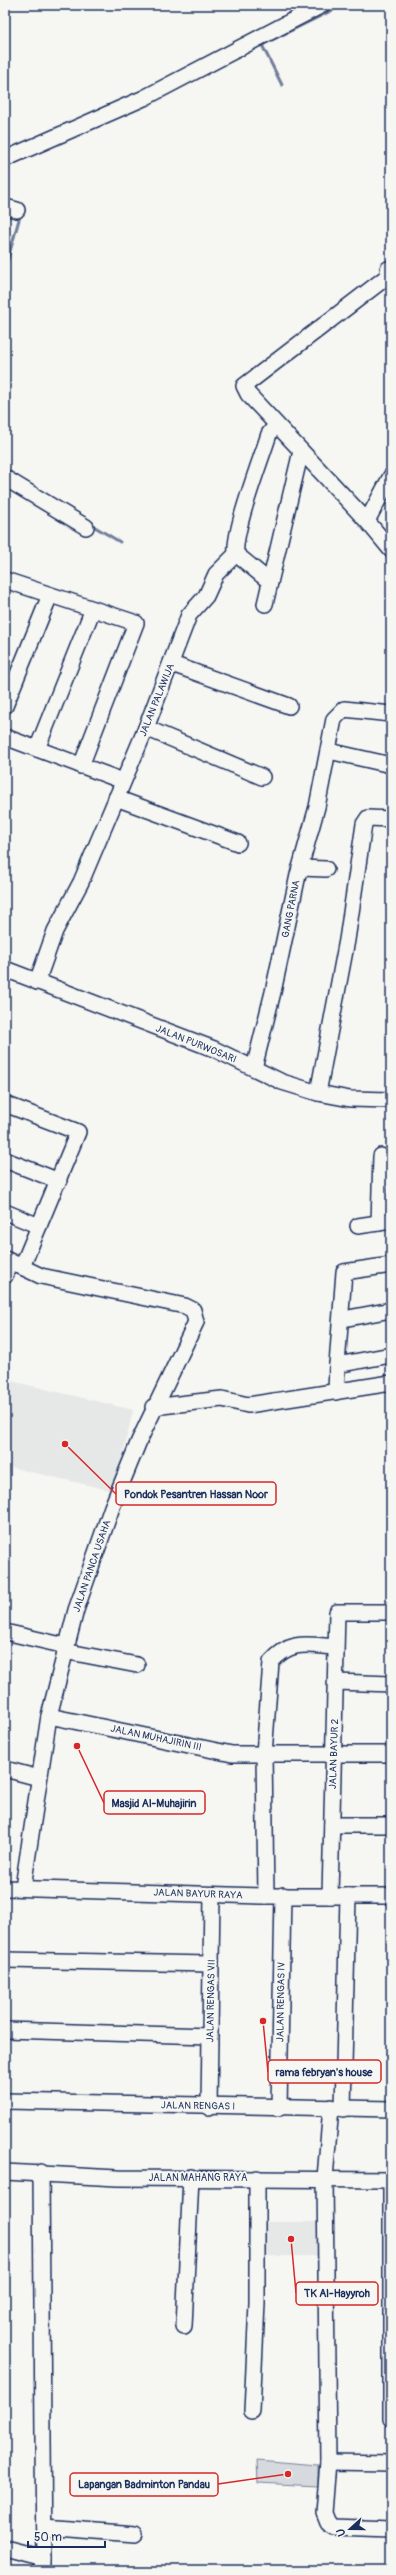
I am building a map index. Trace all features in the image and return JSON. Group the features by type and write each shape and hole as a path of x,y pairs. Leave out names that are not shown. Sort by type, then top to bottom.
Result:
{"street":[{"path":"5,159 144,98 322,5"},
{"path":"388,269 388,276 244,386 246,392 367,521 391,550"},
{"path":"270,582 236,554 235,544 269,434 276,425"},
{"path":"265,604 301,451"},
{"path":"367,521 391,476"},
{"path":"5,478 86,527"},
{"name":"JALAN PALAWIJA","path":"37,982 55,931 81,882 146,728 172,664 189,616 206,596 216,574 236,554"},
{"path":"5,580 136,623 81,766"},
{"path":"5,706 50,595"},
{"path":"37,749 93,609"},
{"path":"172,664 289,706"},
{"name":"GANG PARNA","path":"254,1068 274,992 300,868 317,808 334,719 344,709 391,714"},
{"path":"146,728 262,777"},
{"path":"5,737 123,782"},
{"path":"329,751 391,765"},
{"path":"116,798 238,842"},
{"path":"318,1093 347,940 364,824 368,818 373,817 391,819"},
{"path":"300,868 326,869"},
{"name":"JALAN PURWOSARI","path":"5,969 214,1049 282,1082 318,1093 350,1099 391,1100"},
{"path":"5,1104 78,1132 59,1181 39,1226 10,1266"},
{"path":"358,1226 385,1222 381,1156"},
{"path":"5,1160 59,1181"},
{"path":"5,1212 39,1226"},
{"path":"336,1392 343,1319 344,1272 391,1265"},
{"name":"JALAN PANCA USAHA","path":"10,1266 41,1276 185,1306 193,1310 196,1322 193,1332 153,1406 112,1507 65,1649 48,1716 23,1888"},
{"path":"343,1319 391,1310"},
{"path":"338,1365 391,1355"},
{"path":"153,1406 222,1400 248,1405 391,1383"},
{"name":"JALAN BAYUR 2","path":"330,1896 336,1682 335,1647 338,1612 391,1612"},
{"path":"5,1632 65,1649 137,1665"},
{"path":"266,1896 264,1754 271,1662 280,1651 288,1647 299,1645 335,1647"},
{"path":"336,1682 391,1684"},
{"name":"JALAN MUHAJIRIN III","path":"48,1716 232,1754 391,1754"},
{"path":"5,1769 39,1778"},
{"path":"332,1825 391,1825"},
{"name":"JALAN BAYUR RAYA","path":"5,1888 266,1896 391,1896"},
{"name":"JALAN RENGAS VII","path":"209,2107 212,1894"},
{"name":"JALAN RENGAS IV","path":"280,2108 283,1895"},
{"path":"348,1896 337,2108 324,2178 328,2462 324,2513 328,2523 334,2527 391,2529"},
{"path":"5,1960 211,1964"},
{"path":"5,2030 210,2036"},
{"name":"JALAN RENGAS I","path":"5,2101 209,2107 391,2109"},
{"name":"JALAN MAHANG RAYA","path":"5,2172 41,2172 117,2178 191,2177 391,2180"},
{"path":"5,2548 44,2564 41,2172"},
{"path":"184,2326 191,2177"},
{"path":"252,2411 257,2303 257,2178"},
{"path":"391,2180 391,2419"},
{"path":"328,2462 391,2463"},
{"path":"44,2527 135,2534"}],"shaded area":[{"path":"7,1380 133,1410 114,1491 5,1466"},
{"path":"262,2222 319,2222 319,2256 263,2256"},
{"path":"257,2460 318,2465 318,2486 258,2483"}],"waterway":[{"path":"282,85 262,45 343,5"},
{"path":"5,146 9,152"},
{"path":"5,269 20,216"},
{"path":"90,524 120,542"}],"place":[{"name":"Pondok Pesantren Hassan Noor","path":"65,1444"},
{"name":"Masjid Al-Muhajirin","path":"77,1746"},
{"name":"rama febryan's house","path":"263,2021"},
{"name":"TK Al-Hayyroh","path":"291,2239"},
{"name":"Lapangan Badminton Pandau","path":"288,2474"}]}
